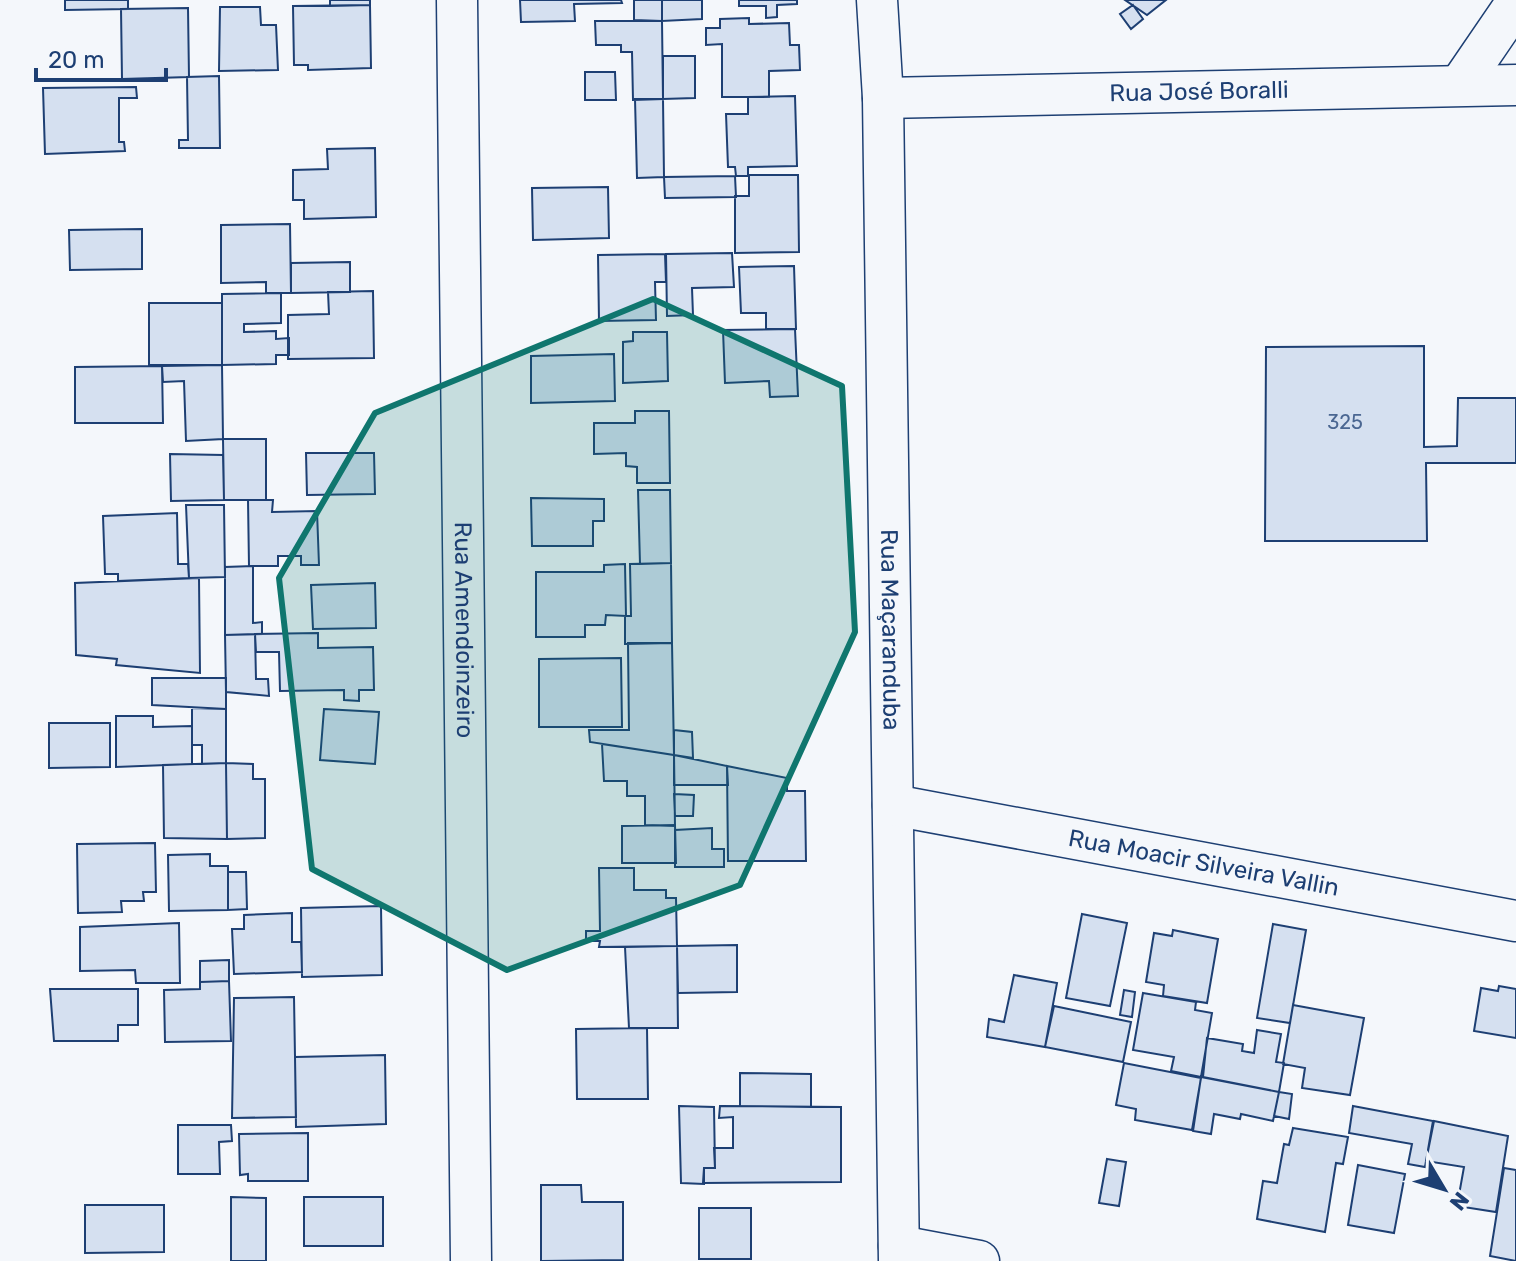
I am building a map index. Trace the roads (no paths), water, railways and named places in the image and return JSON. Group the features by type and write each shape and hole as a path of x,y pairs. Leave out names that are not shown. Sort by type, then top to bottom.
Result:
{"street":[{"name":"Rua Amendoinzeiro","path":"457,0 471,1261"},
{"name":"Rua Maçaranduba","path":"877,0 883,98 899,1254"},
{"path":"1460,85 1516,3"},
{"name":"Rua José Boralli","path":"883,98 1516,85"},
{"name":"Rua Moacir Silveira Vallin","path":"893,805 1516,921"},
{"path":"899,1254 979,1261"}]}
